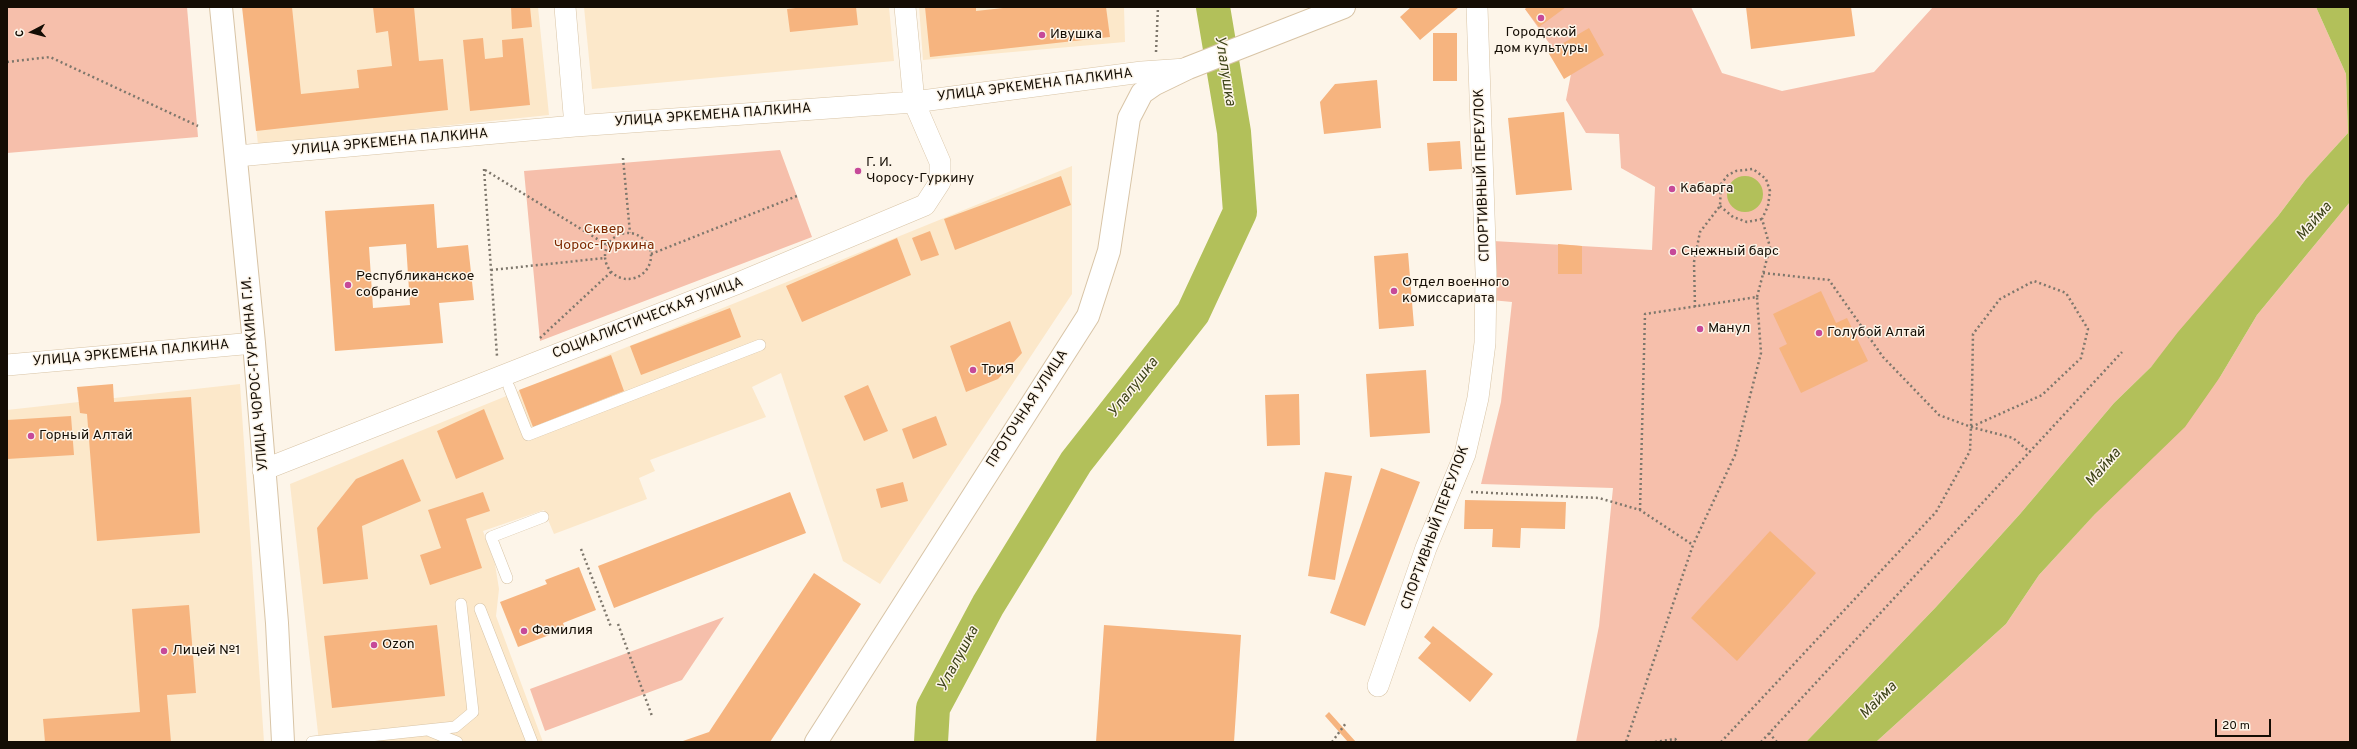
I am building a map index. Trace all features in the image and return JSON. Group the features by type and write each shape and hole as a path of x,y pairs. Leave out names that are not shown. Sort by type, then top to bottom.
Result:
{"main road":[{"name":"УЛИЦА ЧОРОС-ГУРКИНА Г.И.","path":"221,7 231,120 237,156 254,343 263,470 277,623 283,742"},
{"path":"1188,68 1344,7"},
{"name":"ПРОТОЧНАЯ УЛИЦА","path":"816,742 1088,316 1109,251 1129,118 1142,93 1155,84 1188,68"}],"street":[{"path":"565,7 575,126"},
{"name":"СОЦИАЛИСТИЧЕСКАЯ УЛИЦА","path":"263,470 507,381 925,206 940,182 940,162 914,102 905,7"},
{"name":"СПОРТИВНЫЙ ПЕРЕУЛОК","path":"1378,686 1426,548 1450,491 1466,447 1478,398 1486,343 1486,273 1477,7"},
{"name":"УЛИЦА ЭРКЕМЕНА ПАЛКИНА","path":"237,156 575,126 914,102 1142,72 1188,68"},
{"name":"УЛИЦА ЭРКЕМЕНА ПАЛКИНА","path":"7,364 254,343"}],"lane":[{"path":"507,381 528,435 760,345"},
{"path":"507,578 491,537 543,517"},
{"path":"312,742 455,727 473,712 462,604"},
{"path":"480,609 532,742"},
{"path":"428,730 457,742"}],"path":[{"path":"1156,57 1158,7"},
{"path":"7,62 50,57 198,126"},
{"path":"623,158 630,233"},
{"path":"502,353 496,353 484,169 607,245"},
{"path":"1626,742 1693,545 1735,455 1762,353 1757,297 1770,247 1762,219 1768,206 1770,191 1766,179 1753,169 1736,171 1728,175 1721,184 1720,206 1700,232 1694,262 1695,307"},
{"path":"651,254 797,196"},
{"path":"1720,206 1733,217 1747,222 1762,219"},
{"path":"630,233 644,240 651,254 648,268 637,277 623,279 610,272 605,258 607,245 617,236 630,233"},
{"path":"491,270 605,258"},
{"path":"538,340 610,272"},
{"path":"1763,272 1829,280 1883,357 1939,415 1971,427 2013,438 2030,452"},
{"path":"1722,742 1936,512 1970,451 1973,334 2000,299 2034,281 2066,293 2088,329 2082,358 2042,395 1971,427"},
{"path":"1640,510 1645,314 1757,297"},
{"path":"1761,742 2122,352"},
{"path":"1450,491 1599,498 1640,510 1693,545"},
{"path":"581,549 611,627"},
{"path":"618,624 652,716"},
{"path":"1332,742 1346,723"},
{"path":"1769,733 1776,742"},
{"path":"1655,742 1675,739 1678,742"}],"shaded area":[{"path":"244,7 538,7 549,115 258,145"},
{"path":"584,7 889,7 894,61 592,89"},
{"path":"919,7 1124,7 1125,42 923,60"},
{"path":"1072,166 1072,294 880,584 843,561 781,373 752,387 766,417 650,460 655,471 639,478 647,499 554,534 544,510 483,531 495,564 499,589 496,616 543,742 319,742 290,484"},
{"path":"240,384 264,742 7,742 7,410"}],"green space":[{"path":"7,7 187,7 198,137 7,153"},
{"path":"1528,7 1691,7 1722,73 1782,91 1874,72 1933,7 2316,7 2346,74 2348,133 2306,179 2278,216 2151,367 2114,403 2020,514 1936,607 1806,742 1576,742 1599,626 1613,488 1481,484 1501,402 1512,302 1491,300 1493,241 1652,250 1655,187 1621,168 1619,134 1586,133 1566,100 1571,74 1525,9"},
{"name":"Сквер Чорос-Гуркина","path":"780,150 812,237 540,341 524,171"},
{"path":"2350,202 2350,742 1876,742 2006,624 2039,575 2220,377 2257,315"},
{"path":"724,617 682,680 545,731 530,689"}],"water":[{"name":"Майма","path":"2316,7 2350,7 2350,202 2257,315 2220,377 2185,427 2095,514 2039,575 2006,624 1876,742 1806,742 1936,607 2020,514 2114,403 2151,367 2178,332 2278,216 2306,179 2348,133 2346,74"},
{"path":"1745,176 1758,181 1763,194 1758,207 1745,212 1732,207 1727,194 1732,181"}],"building":[{"path":"242,7 292,7 301,94 359,88 357,70 392,66 388,31 376,33 373,7 414,7 419,61 443,59 448,110 256,131"},
{"path":"511,7 530,7 532,27 512,29"},
{"path":"804,7 856,7 858,25 790,32 787,9"},
{"path":"925,7 976,7 976,11 1012,7 1106,7 1110,37 930,57"},
{"path":"1411,7 1459,7 1420,40 1400,17"},
{"name":"Городской дом культуры","path":"1528,7 1566,7 1539,27 1525,9"},
{"path":"1746,7 1851,7 1855,36 1751,49"},
{"path":"1589,28 1604,55 1564,79 1548,52"},
{"path":"1433,33 1457,33 1457,81 1433,81"},
{"path":"483,38 485,59 503,57 502,40 523,38 530,105 470,111 463,40"},
{"path":"1377,80 1381,128 1324,134 1320,102 1335,84"},
{"path":"1564,112 1572,190 1516,195 1508,118"},
{"path":"1460,141 1462,169 1429,171 1427,143"},
{"path":"1061,176 1071,205 955,250 944,219"},
{"path":"434,204 437,248 468,245 474,300 439,303 443,343 335,351 325,211","holes":["406,244 410,305 373,308 369,247"]},
{"path":"930,231 939,255 921,261 912,238"},
{"path":"897,238 911,275 802,322 786,286"},
{"path":"1558,244 1582,246 1582,274 1558,274"},
{"name":"Отдел военного комиссариата","path":"1408,253 1414,326 1379,329 1374,256"},
{"name":"Голубой Алтай","path":"1821,291 1836,323 1847,318 1868,361 1801,393 1779,348 1787,344 1773,314"},
{"path":"730,308 741,337 641,375 630,346"},
{"path":"1010,321 1022,353 998,379 966,392 950,346"},
{"path":"611,355 624,391 533,427 519,390"},
{"path":"1426,370 1430,433 1370,437 1366,374"},
{"path":"113,384 114,402 191,397 200,533 97,541 87,414 80,413 77,387"},
{"path":"868,385 888,431 864,441 844,396"},
{"path":"1299,394 1300,445 1267,446 1265,395"},
{"path":"484,409 504,459 456,479 437,431"},
{"path":"71,416 74,455 7,459 7,420"},
{"path":"936,416 947,445 913,459 902,429"},
{"path":"403,459 421,501 362,526 368,579 323,584 317,528 356,479"},
{"path":"1381,468 1420,482 1365,626 1330,613"},
{"path":"1325,472 1352,476 1335,580 1308,576"},
{"path":"903,482 908,501 881,508 876,489"},
{"path":"483,492 490,511 466,519 482,568 430,585 420,555 441,548 428,510"},
{"path":"790,492 806,533 614,608 598,566"},
{"path":"1465,500 1566,502 1565,529 1521,528 1520,548 1492,547 1493,529 1464,529"},
{"path":"1770,531 1816,573 1737,661 1691,618"},
{"path":"579,567 596,610 563,623 565,629 518,647 500,602 547,584 545,580"},
{"path":"814,573 861,604 770,742 680,742 709,732"},
{"name":"Лицей №1","path":"189,605 196,693 167,695 171,742 45,742 43,719 140,712 132,609"},
{"path":"437,625 445,696 332,708 324,636"},
{"path":"1104,625 1241,635 1234,742 1096,742"},
{"path":"1433,626 1493,674 1470,702 1418,658 1431,643 1424,637"},
{"path":"1329,712 1356,742 1348,742 1325,716"}],"waterway":[{"name":"Улалушка","path":"931,742 933,708 988,605 1076,462 1193,313 1240,212 1234,132 1213,7"}],"place":[{"name":"Городской дом культуры","path":"1541,18"},
{"name":"Ивушка","path":"1042,35"},
{"name":"Г. И. Чоросу-Гуркину","path":"858,171"},
{"name":"Кабарга","path":"1672,189"},
{"name":"Снежный барс","path":"1673,252"},
{"name":"Республиканское собрание","path":"348,285"},
{"name":"Отдел военного комиссариата","path":"1394,291"},
{"name":"Манул","path":"1700,329"},
{"name":"Голубой Алтай","path":"1819,333"},
{"name":"ТриЯ","path":"973,370"},
{"name":"Горный Алтай","path":"31,436"},
{"name":"Фамилия","path":"524,631"},
{"name":"Ozon","path":"374,645"},
{"name":"Лицей №1","path":"164,651"}]}
